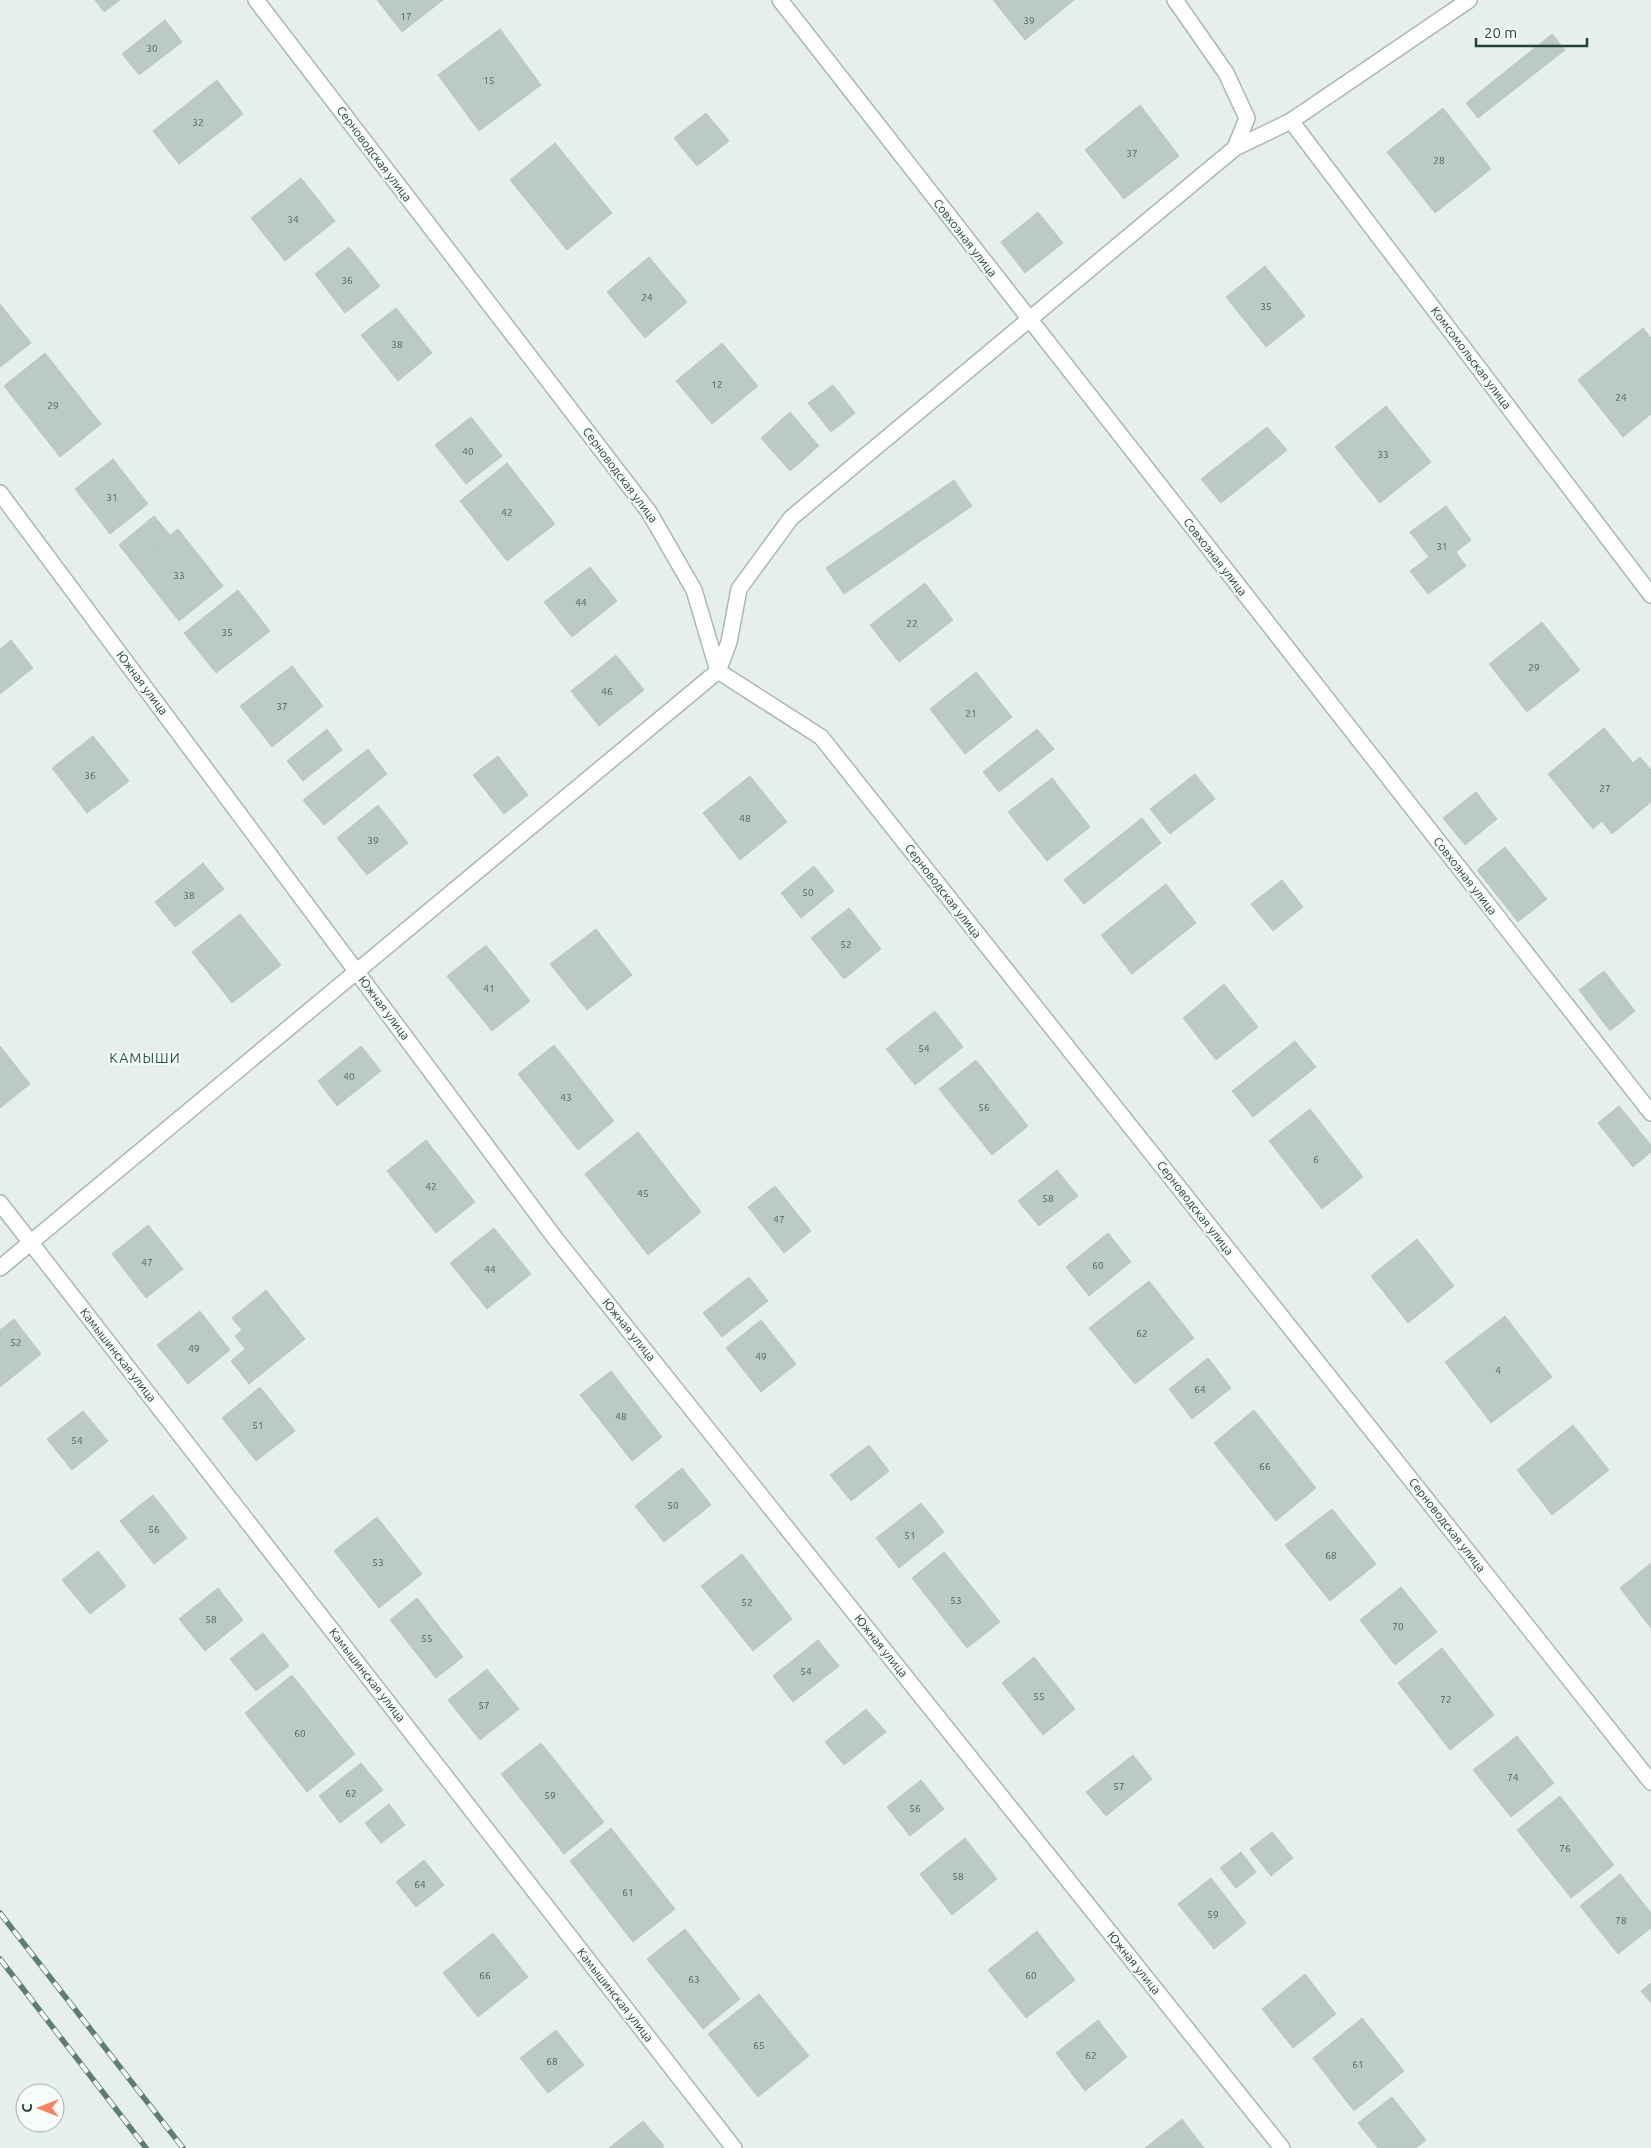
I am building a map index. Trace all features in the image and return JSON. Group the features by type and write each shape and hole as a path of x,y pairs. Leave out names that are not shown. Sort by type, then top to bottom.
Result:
{"street":[{"name":"Серноводская улица","path":"256,0 650,512 694,590 718,671 821,737 1651,1782"},
{"name":"Совхозная улица","path":"780,0 1651,1114"},
{"path":"1175,0 1226,73 1247,118 1235,148"},
{"path":"0,1268 718,671 729,642 739,589 791,518 1235,148 1291,121 1468,0"},
{"name":"Комсомольская улица","path":"1291,121 1651,595"},
{"name":"Южная улица","path":"0,493 555,1238 1282,2148"},
{"name":"Камышинская улица","path":"0,1202 734,2148"}],"building":[{"path":"95,0 120,0 104,12"},
{"path":"377,0 443,0 402,32"},
{"path":"993,0 1074,0 1025,40"},
{"path":"165,20 182,42 139,75 122,54"},
{"path":"500,29 541,85 479,131 438,75"},
{"path":"1552,34 1565,50 1478,118 1466,103"},
{"path":"217,80 243,114 179,164 153,131"},
{"path":"1140,105 1179,156 1124,199 1085,150"},
{"path":"1443,108 1491,169 1435,213 1387,152"},
{"path":"706,113 729,141 697,166 674,138"},
{"path":"555,143 612,213 567,250 510,180"},
{"path":"301,178 335,221 285,261 251,218"},
{"path":"1038,212 1063,243 1025,273 1001,242"},
{"path":"349,247 380,286 345,313 315,274"},
{"path":"649,257 687,302 645,338 607,292"},
{"path":"1265,266 1305,316 1266,347 1226,297"},
{"path":"0,304 31,343 0,367"},
{"path":"396,308 432,353 398,381 361,335"},
{"path":"1643,328 1651,338 1651,414 1623,437 1578,380"},
{"path":"722,343 758,386 712,424 676,381"},
{"path":"45,353 101,424 60,457 4,386"},
{"path":"833,385 855,413 831,432 808,403"},
{"path":"1386,406 1431,462 1380,503 1335,447"},
{"path":"790,412 819,446 790,471 761,438"},
{"path":"471,417 502,456 466,484 435,445"},
{"path":"1267,427 1287,450 1221,503 1201,479"},
{"path":"113,459 148,504 110,534 75,489"},
{"path":"507,463 555,524 507,561 460,501"},
{"path":"954,480 972,506 844,594 826,568"},
{"path":"1446,506 1471,540 1456,552 1466,566 1428,594 1410,571 1429,557 1410,532"},
{"path":"154,516 170,535 134,564 119,545"},
{"path":"178,529 223,586 179,621 134,564"},
{"path":"590,567 617,601 572,637 544,602"},
{"path":"925,583 953,620 899,662 870,625"},
{"path":"238,590 270,631 216,673 184,633"},
{"path":"1542,622 1580,670 1527,712 1489,664"},
{"path":"11,640 33,668 0,694 0,649"},
{"path":"616,655 644,690 599,726 571,691"},
{"path":"292,666 323,706 272,747 240,706"},
{"path":"976,672 1012,717 965,754 930,709"},
{"path":"1604,728 1633,763 1640,757 1651,770 1651,802 1612,834 1602,821 1593,829 1548,774"},
{"path":"327,729 342,750 303,781 287,761"},
{"path":"1037,729 1054,749 999,792 983,772"},
{"path":"93,736 129,781 87,813 52,768"},
{"path":"368,749 387,774 324,825 303,800"},
{"path":"498,756 528,795 504,814 473,775"},
{"path":"1195,774 1215,799 1170,834 1150,809"},
{"path":"750,776 787,822 740,860 703,813"},
{"path":"1052,778 1090,827 1047,861 1008,812"},
{"path":"1476,792 1497,819 1465,845 1443,818"},
{"path":"378,805 408,843 367,875 337,838"},
{"path":"1142,818 1161,843 1084,904 1064,880"},
{"path":"1505,847 1547,899 1518,922 1477,870"},
{"path":"203,863 224,889 175,927 155,902"},
{"path":"814,866 834,891 801,918 781,893"},
{"path":"1282,880 1303,907 1273,931 1251,904"},
{"path":"1166,884 1196,923 1132,974 1101,935"},
{"path":"849,908 881,949 844,979 811,938"},
{"path":"240,914 281,965 232,1003 192,952"},
{"path":"596,929 632,975 587,1010 550,964"},
{"path":"486,945 530,1001 492,1031 447,976"},
{"path":"1604,971 1635,1011 1610,1031 1579,990"},
{"path":"1224,984 1258,1027 1216,1060 1183,1018"},
{"path":"935,1011 963,1047 915,1085 886,1049"},
{"path":"1295,1041 1316,1067 1253,1117 1232,1091"},
{"path":"554,1045 614,1121 578,1150 518,1074"},
{"path":"0,1046 30,1084 0,1108"},
{"path":"361,1046 381,1071 337,1106 318,1081"},
{"path":"976,1060 1028,1126 992,1155 939,1089"},
{"path":"1619,1106 1651,1145 1651,1152 1633,1167 1598,1123"},
{"path":"1310,1109 1363,1177 1322,1209 1269,1141"},
{"path":"638,1132 701,1212 648,1255 585,1174"},
{"path":"426,1140 475,1202 436,1233 387,1171"},
{"path":"1057,1170 1078,1196 1039,1226 1018,1201"},
{"path":"775,1186 811,1231 784,1253 748,1207"},
{"path":"148,1225 183,1269 146,1298 112,1254"},
{"path":"494,1228 531,1274 487,1309 450,1263"},
{"path":"1108,1233 1131,1262 1089,1296 1066,1267"},
{"path":"1417,1239 1454,1286 1408,1323 1371,1276"},
{"path":"749,1277 768,1301 722,1337 703,1313"},
{"path":"1149,1281 1194,1338 1135,1384 1089,1328"},
{"path":"266,1290 305,1339 249,1384 231,1361 245,1349 235,1336 242,1330 232,1318"},
{"path":"200,1311 230,1350 188,1384 157,1345"},
{"path":"1505,1316 1552,1377 1491,1423 1445,1362"},
{"path":"14,1319 41,1354 0,1387 0,1330"},
{"path":"761,1320 796,1364 761,1392 726,1348"},
{"path":"1208,1358 1231,1388 1192,1419 1169,1389"},
{"path":"611,1371 662,1437 632,1461 580,1395"},
{"path":"260,1387 295,1431 256,1461 222,1418"},
{"path":"1254,1410 1316,1488 1276,1521 1214,1443"},
{"path":"83,1411 108,1441 72,1470 47,1439"},
{"path":"1573,1425 1609,1470 1552,1515 1517,1470"},
{"path":"869,1445 889,1471 851,1501 830,1475"},
{"path":"682,1468 711,1505 664,1542 635,1506"},
{"path":"153,1495 187,1538 154,1564 120,1521"},
{"path":"921,1503 944,1532 899,1568 876,1538"},
{"path":"1332,1509 1376,1564 1330,1601 1285,1545"},
{"path":"377,1517 422,1574 379,1608 334,1551"},
{"path":"98,1551 126,1586 90,1614 62,1580"},
{"path":"944,1552 1000,1622 967,1648 912,1578"},
{"path":"742,1554 792,1619 753,1651 701,1586"},
{"path":"1651,1563 1651,1628 1620,1588"},
{"path":"1401,1587 1437,1632 1395,1665 1360,1620"},
{"path":"218,1588 243,1620 205,1651 179,1619"},
{"path":"417,1598 463,1657 436,1678 390,1620"},
{"path":"263,1633 289,1666 256,1691 230,1659"},
{"path":"818,1640 839,1666 793,1702 773,1676"},
{"path":"1442,1648 1494,1715 1450,1750 1398,1683"},
{"path":"1034,1657 1075,1709 1043,1735 1002,1683"},
{"path":"487,1669 519,1709 480,1740 448,1700"},
{"path":"292,1675 355,1754 307,1792 245,1713"},
{"path":"866,1709 886,1732 844,1765 825,1742"},
{"path":"1517,1736 1554,1783 1511,1817 1473,1770"},
{"path":"541,1743 604,1822 564,1854 501,1774"},
{"path":"1133,1755 1152,1779 1106,1816 1086,1792"},
{"path":"361,1763 383,1790 340,1823 319,1796"},
{"path":"921,1780 944,1809 910,1836 887,1807"},
{"path":"1560,1796 1614,1865 1571,1898 1517,1830"},
{"path":"389,1804 405,1825 381,1843 365,1823"},
{"path":"611,1828 675,1909 633,1942 570,1861"},
{"path":"1272,1832 1293,1858 1271,1876 1250,1849"},
{"path":"965,1838 997,1879 952,1915 920,1874"},
{"path":"1241,1852 1256,1872 1236,1888 1220,1868"},
{"path":"424,1860 444,1885 416,1907 396,1882"},
{"path":"1620,1874 1651,1913 1651,1928 1618,1954 1580,1906"},
{"path":"1211,1878 1246,1923 1214,1949 1178,1904"},
{"path":"685,1929 740,1999 703,2029 647,1959"},
{"path":"1037,1931 1075,1980 1026,2018 988,1970"},
{"path":"493,1933 528,1977 478,2017 443,1973"},
{"path":"1305,1974 1336,2014 1293,2048 1262,2009"},
{"path":"1651,1983 1651,2003 1641,1991"},
{"path":"759,1994 809,2056 758,2097 708,2034"},
{"path":"1362,2018 1404,2071 1354,2111 1313,2058"},
{"path":"1098,2020 1127,2057 1085,2091 1056,2053"},
{"path":"556,2030 584,2065 548,2093 520,2058"},
{"path":"1392,2097 1426,2140 1416,2148 1378,2148 1358,2123"},
{"path":"1182,2119 1204,2148 1145,2148"},
{"path":"643,2121 664,2146 662,2148 609,2148"}],"railway":[{"path":"0,1913 183,2148"},
{"path":"0,1959 146,2148"}],"district":[{"name":"КАМЫШИ","path":"145,1058"}]}
